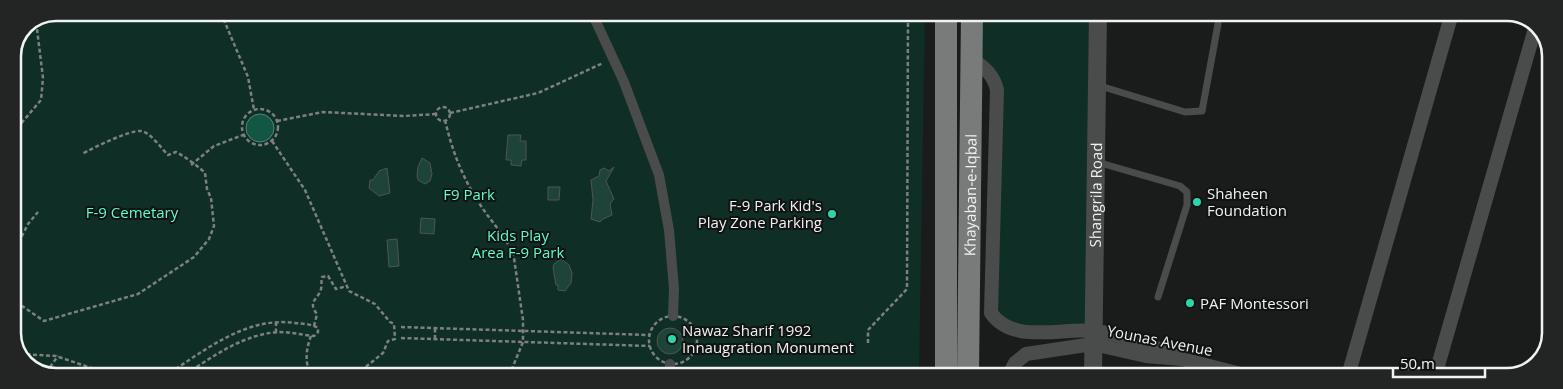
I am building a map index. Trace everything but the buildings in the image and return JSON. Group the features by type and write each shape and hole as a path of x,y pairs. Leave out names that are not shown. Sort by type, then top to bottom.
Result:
{"main road":[{"name":"Khayaban-e-Iqbal","path":"946,21 946,368"},
{"name":"Khayaban-e-Iqbal","path":"968,368 972,21"}],"street":[{"path":"596,21 614,59 659,175 669,230 674,289 674,316"},
{"name":"Shangrila Road","path":"1093,368 1098,21"},
{"path":"1350,368 1450,21"},
{"path":"1437,368 1533,34"},
{"path":"972,59 984,67 995,80 997,90 991,313 997,322 1008,327 1094,337"},
{"path":"1012,368 1015,363 1026,354 1094,337"},
{"name":"Younas Avenue","path":"1094,337 1146,342 1182,359 1217,368"}],"lane":[{"path":"1097,85 1185,112 1202,111 1218,24"},
{"path":"1096,162 1180,186 1187,192 1186,205 1158,297"}],"path":[{"path":"225,21 248,77 254,110"},
{"path":"868,343 868,330 907,289 908,21"},
{"path":"21,124 41,100 43,78 37,27"},
{"path":"513,368 524,342 524,331 518,276 511,249 481,206 461,171 450,142 445,120 450,113 538,93 614,59"},
{"path":"436,114 441,107 446,107 450,113"},
{"path":"259,109 270,112 277,120 278,132 272,141 261,146 255,145 243,135 242,122 254,110 259,109"},
{"path":"277,120 323,112 404,116 436,114"},
{"path":"436,114 439,120 445,120"},
{"path":"21,304 44,321 138,294 194,257 209,239 214,220 205,173 200,168 191,165 185,157 176,152 168,155 146,134 139,131 115,138 82,154"},
{"path":"191,165 214,146 243,135"},
{"path":"272,141 305,190 347,286 353,295 375,304 390,322 394,324 394,339 388,341 383,353 364,368"},
{"path":"21,238 28,224 38,212"},
{"path":"314,326 317,314 312,307 312,302 321,289 322,276 328,276 336,289 347,286"},
{"path":"674,316 681,317 692,325 696,332 697,346 684,362 670,364 657,359 650,346 649,335 658,321 674,316"},
{"path":"276,322 276,333"},
{"path":"178,368 230,336 255,326 276,322 318,328 316,336 276,333 239,342 196,368"},
{"path":"401,327 649,335"},
{"path":"435,328 435,339"},
{"path":"309,368 307,363 308,344 311,336"},
{"path":"401,338 650,346"},
{"path":"28,353 58,356 92,368"},
{"path":"50,367 58,356"}],"green space":[{"name":"F9 Park","path":"56,21 925,21 919,368 56,368 45,366 33,359 24,346 21,335 21,56 24,43 31,31 43,24"},
{"path":"974,21 1098,21 1094,331 1041,333 997,322 997,90 984,67"}],"shaded area":[{"path":"260,114 270,118 274,128 270,138 260,142 250,138 246,128 250,118"}],"place":[{"name":"Shaheen Foundation","path":"1197,202"},
{"name":"F-9 Park Kid's Play Zone Parking","path":"832,214"},
{"name":"PAF Montessori","path":"1190,303"},
{"name":"Nawaz Sharif 1992 Innaugration Monument","path":"672,339"}],"park label":[{"name":"F-9 Cemetary","path":"132,212"},
{"name":"Kids Play Area F-9 Park","path":"518,244"}]}
